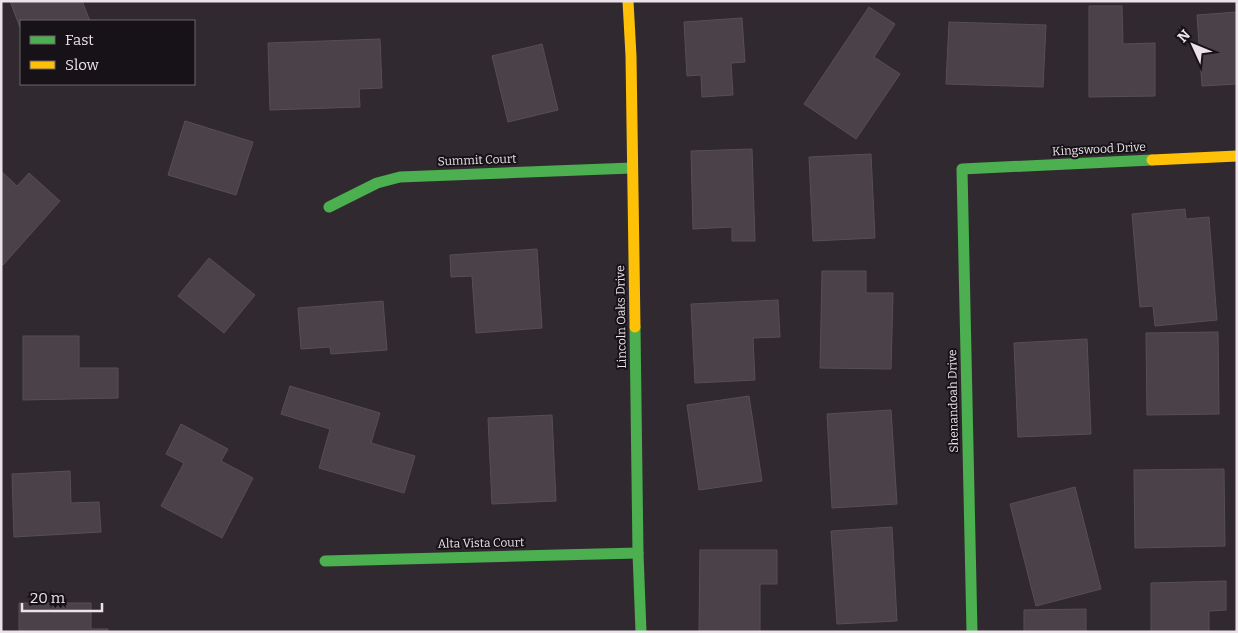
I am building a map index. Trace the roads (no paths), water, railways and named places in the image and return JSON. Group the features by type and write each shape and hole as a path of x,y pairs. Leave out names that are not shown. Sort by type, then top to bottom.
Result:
{"street":[{"name":"Lincoln Oaks Drive","path":"628,1 641,632"},
{"name":"Kingswood Drive","path":"962,169 1237,156"},
{"name":"Summit Court","path":"329,207 377,183 400,177 632,168"},
{"name":"Shenandoah Drive","path":"962,169 972,632"},
{"name":"Alta Vista Court","path":"325,561 638,553"}]}
